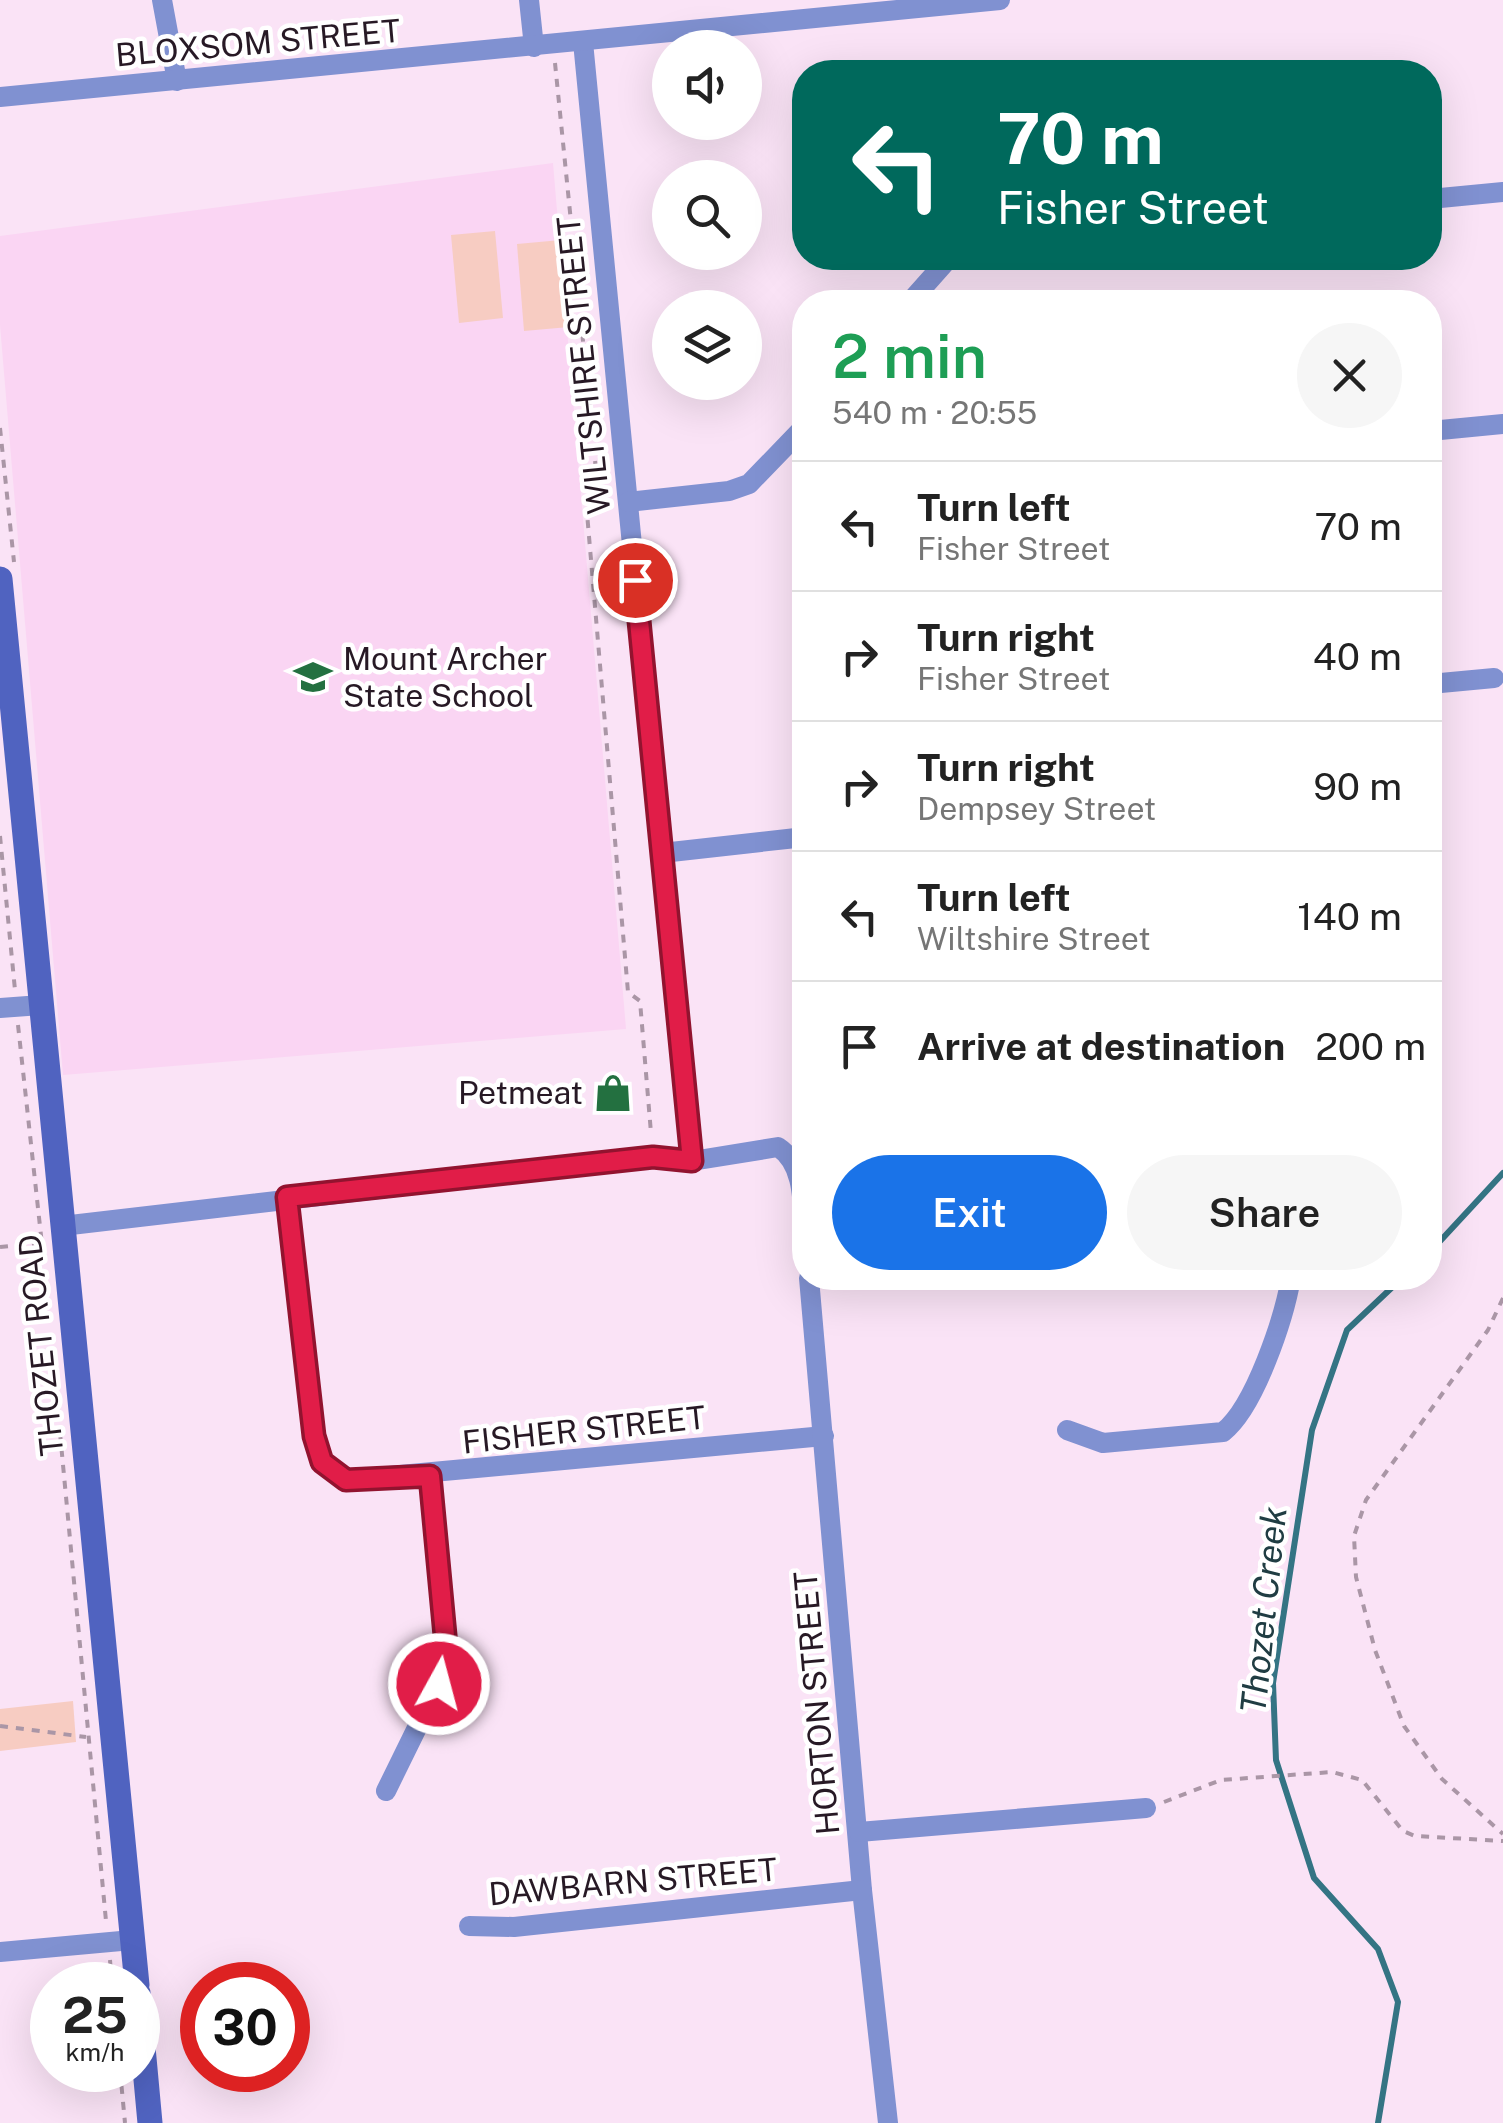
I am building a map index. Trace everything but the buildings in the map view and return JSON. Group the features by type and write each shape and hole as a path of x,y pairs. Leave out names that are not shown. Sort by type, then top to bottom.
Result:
{"street":[{"path":"162,0 177,81"},
{"path":"530,0 534,47"},
{"name":"BLOXSOM STREET","path":"0,97 1000,0"},
{"name":"WILTSHIRE STREET","path":"583,42 692,1161"},
{"path":"1442,197 1503,192"},
{"path":"921,290 938,270"},
{"path":"1442,430 1503,424"},
{"path":"628,502 729,491 749,484 765,473 792,441"},
{"name":"THOZET ROAD","path":"4,588 19,1006 55,1237 120,1941 128,1962"},
{"path":"1442,683 1494,678"},
{"path":"662,853 792,838"},
{"path":"55,1237 287,1197 653,1157 692,1161 778,1147 792,1156"},
{"name":"FISHER STREET","path":"287,1197 314,1436 322,1462 346,1480 430,1476 824,1436"},
{"name":"HORTON STREET","path":"809,1290 862,1890 888,2123"},
{"path":"1066,1430 1102,1442 1223,1432 1238,1420 1287,1290"},
{"path":"386,1792 439,1684 446,1646 430,1476"},
{"path":"859,1832 1146,1808"},
{"name":"DAWBARN STREET","path":"469,1926 514,1928 862,1890"},
{"path":"0,1952 120,1941"},
{"path":"147,2092 150,2123"}],"path":[{"path":"555,60 599,500 587,513 628,992 640,1002 651,1133"},
{"path":"0,428 4,588"},
{"path":"0,836 19,1006 55,1237 47,1267"},
{"path":"0,1247 55,1237"},
{"path":"1503,1298 1488,1330 1366,1500 1354,1536 1356,1577 1375,1650 1404,1726 1442,1779 1503,1837"},
{"path":"63,1422 58,1442 86,1738 120,1941 116,1962"},
{"path":"0,1726 86,1738"},
{"path":"1146,1808 1221,1780 1332,1772 1362,1780 1403,1831 1414,1836 1503,1837"},
{"path":"122,2092 125,2123"}],"shaded area":[{"name":"Mount Archer State School","path":"553,163 626,1029 63,1075 0,325 0,236"},
{"path":"495,231 503,318 459,323 451,235"},
{"path":"561,240 569,327 524,331 517,244"},
{"path":"73,1701 76,1742 0,1751 0,1709"}],"waterway":[{"name":"Thozet Creek","path":"1442,1239 1503,1173"},
{"name":"Thozet Creek","path":"1378,2123 1398,2002 1378,1949 1314,1878 1276,1760 1273,1683 1312,1430 1347,1330 1389,1290"}],"place":[{"name":"Mount Archer State School","path":"313,677"},
{"name":"Petmeat","path":"613,1093"}],"route":[{"path":"439,1684 446,1646 430,1476 346,1480 322,1462 314,1436 287,1197 653,1157 692,1161 635,580"}]}
